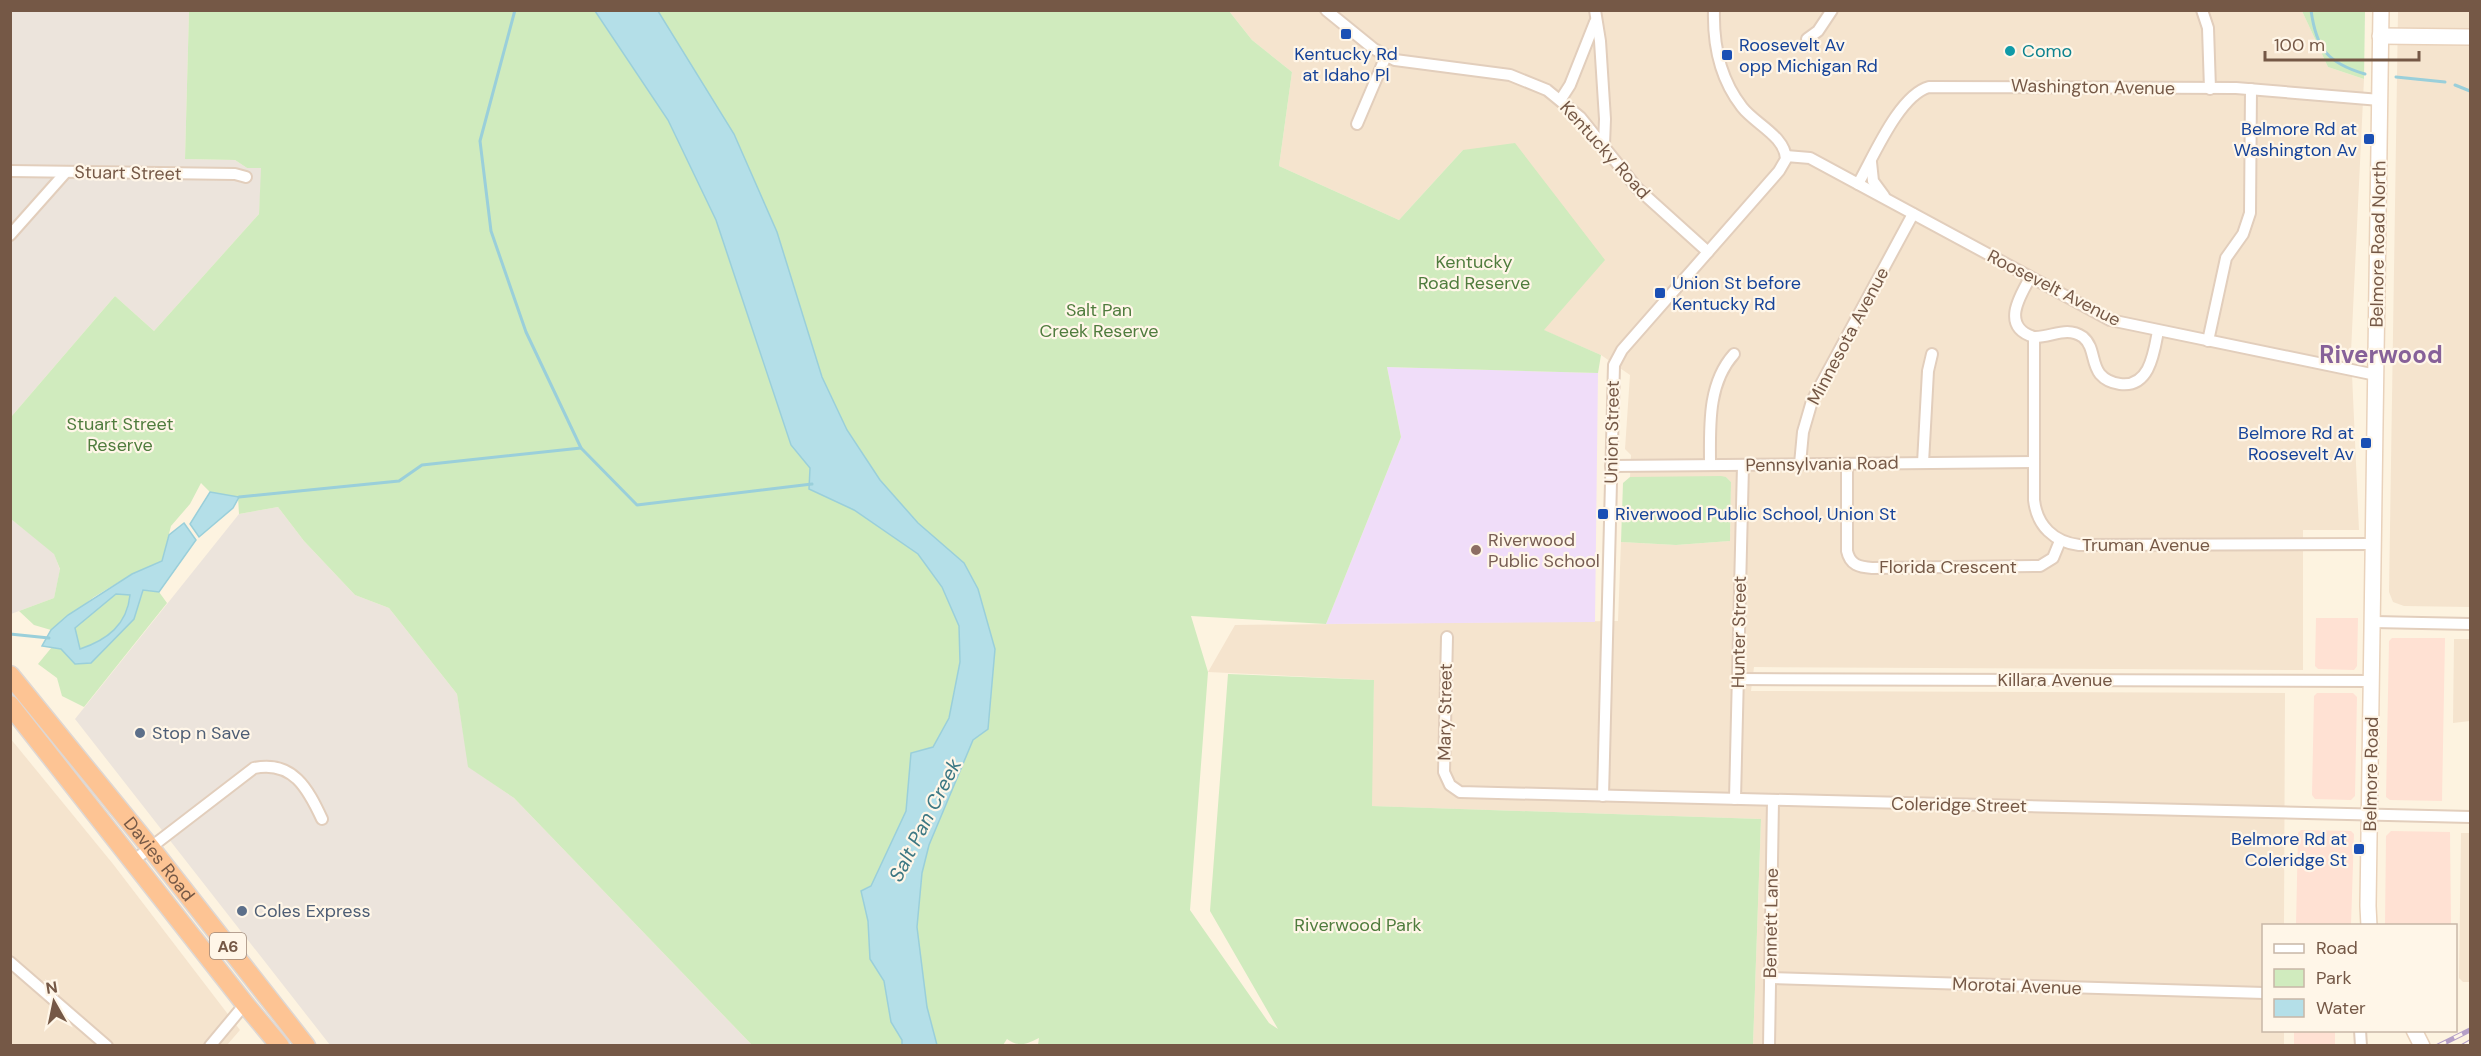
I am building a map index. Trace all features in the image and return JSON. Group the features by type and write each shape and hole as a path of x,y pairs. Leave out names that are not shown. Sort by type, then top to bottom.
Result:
{"highway":[{"name":"Davies Road","path":"10,675 150,847 306,1046"},
{"name":"Davies Road","path":"10,705 280,1046"},
{"path":"196,906 198,921 246,990 245,1004"}],"main road":[{"name":"Belmore Road North","path":"2374,622 2381,10"},
{"path":"2380,36 2470,37"},
{"name":"Belmore Road","path":"2369,924 2374,622"}],"street":[{"name":"Kentucky Road","path":"1326,10 1369,46 1386,56 1420,64 1510,75 1538,85 1561,99 1604,145 1637,188 1707,252"},
{"path":"1595,10 1595,22 1600,41 1605,119 1604,145"},
{"path":"1714,10 1716,47 1726,81 1748,113 1782,143 1786,156"},
{"path":"1807,39 1818,31 1832,10"},
{"path":"2202,10 2208,28 2210,88"},
{"path":"1561,99 1570,85 1595,22"},
{"path":"1357,124 1386,56"},
{"name":"Washington Avenue","path":"1858,184 1907,100 1921,89 1929,87 2252,89 2380,100"},
{"path":"2208,341 2226,258 2243,234 2250,213 2252,89"},
{"name":"Roosevelt Avenue","path":"1786,156 1800,155 1810,158 2110,320 2376,375"},
{"name":"Union Street","path":"1603,796 1613,372 1617,358 1779,171 1786,156"},
{"path":"1871,161 1873,181 1888,200"},
{"name":"Stuart Street","path":"10,171 235,174 246,177"},
{"path":"10,235 66,172"},
{"name":"Minnesota Avenue","path":"1800,464 1803,432 1812,401 1913,214"},
{"path":"2030,278 2018,298 2014,314 2018,327 2034,337 2061,332 2076,334 2089,344 2100,374 2111,382 2127,385 2142,378 2147,370 2158,331"},
{"name":"Truman Avenue","path":"2034,337 2034,500 2036,514 2044,528 2060,542 2079,545 2374,544"},
{"path":"1710,465 1712,406 1722,371 1734,354"},
{"path":"1923,463 1928,371 1932,354"},
{"name":"Pennsylvania Road","path":"1611,466 2034,462"},
{"name":"Florida Crescent","path":"1847,464 1847,550 1851,561 1856,565 1872,568 2040,566 2053,558 2060,542"},
{"name":"Hunter Street","path":"1735,799 1743,465"},
{"path":"2374,622 2470,624"},
{"name":"Mary Street","path":"1447,637 1444,772 1450,785"},
{"name":"Killara Avenue","path":"1738,679 2373,681"},
{"path":"133,861 254,768 278,767 296,778 313,801 322,819"},
{"name":"Coleridge Street","path":"1450,785 1454,789 1468,793 2470,817"},
{"name":"Bennett Lane","path":"1769,1046 1773,800"},
{"path":"10,962 107,1046"},
{"name":"Morotai Avenue","path":"1770,978 2262,993"},
{"path":"210,1046 245,1004"}],"shaded area":[{"path":"11,11 189,11 185,159 235,160 247,168 262,168 259,214 154,331 115,296 11,417"},
{"path":"1229,11 2302,11 2328,67 2364,79 2351,352 2359,530 2303,530 2303,670 1754,667 1751,691 2285,693 2284,924 2262,924 2262,1032 2284,1032 2284,1045 1753,1045 1761,819 1371,806 1374,680 1208,672 1235,625 1618,621 1621,542 1676,545 1730,541 1731,482 1726,477 1630,477 1631,455 1625,449 1630,375 1601,355 1543,330 1463,150 1399,220 1279,166 1292,72 1252,40"},
{"path":"2398,11 2470,11 2470,607 2404,606 2393,602 2389,592"},
{"name":"Riverwood Public School","path":"1387,367 1598,373 1595,622 1326,624 1401,437"},
{"path":"278,507 304,541 355,595 389,608 457,694 469,767 514,798 752,1045 330,1045 75,719 239,514"},
{"path":"11,519 54,553 60,570 54,598 11,614"},
{"path":"2316,618 2358,618 2357,666 2354,670 2318,669 2315,666"},
{"path":"2392,638 2445,638 2442,801 2390,800 2386,797 2389,641"},
{"path":"2454,639 2470,639 2470,721 2453,723"},
{"path":"2317,693 2353,693 2357,697 2355,796 2351,800 2315,799 2312,795 2314,696"},
{"path":"10,738 113,864 240,1030 227,1045 11,1045"},
{"path":"2301,830 2351,831 2354,834 2351,924 2296,924 2298,833"},
{"path":"2391,831 2450,832 2451,924 2385,924 2386,836"},
{"path":"2461,833 2470,833 2470,982 2463,982 2459,978"},
{"path":"2294,1032 2335,1032 2335,1045 2294,1045"}],"green space":[{"name":"Stuart Street Reserve","path":"189,11 595,11 668,120 716,220 791,445 810,468 809,489 854,510 918,554 942,587 959,626 960,662 949,718 933,747 911,753 906,811 871,887 861,891 868,921 870,959 884,981 891,1022 902,1040 902,1045 752,1045 514,798 468,767 457,694 389,608 355,595 304,541 278,507 239,514 238,497 210,492 201,483 190,504 171,526 162,561 132,574 94,597 51,630 34,625 19,611 54,598 60,569 54,554 11,519 11,417 115,296 154,331 259,214 261,168 247,168 235,160 185,159"},
{"path":"658,11 1229,11 1252,40 1292,72 1279,166 1399,220 1463,150 1515,143 1605,260 1544,330 1601,355 1598,373 1387,367 1401,437 1326,624 1191,616 1208,672 1190,910 1269,1023 1278,1029 1210,911 1228,674 1374,680 1372,806 1761,819 1753,1045 1038,1045 1039,1038 1023,1044 1007,1039 1003,1045 937,1045 927,1007 917,927 922,873 929,845 973,740 988,729 995,649 964,563 918,523 880,480 847,430 822,377 777,232 734,134"},
{"path":"2302,11 2365,11 2364,79 2328,67"},
{"path":"1721,476 1731,482 1730,541 1676,545 1621,542 1623,483 1630,477"},
{"path":"143,590 159,592 167,603 84,707 62,696 57,678 38,664 52,647 61,649 75,664 91,663 134,619"},
{"path":"116,594 130,595 128,606 120,623 99,641 80,650 74,628"}],"water":[{"name":"Salt Pan Creek","path":"595,11 658,11 734,134 777,232 822,377 847,430 880,480 918,523 964,563 978,589 995,649 988,729 973,740 929,845 922,873 917,927 927,1007 937,1045 902,1045 902,1040 891,1022 884,981 870,959 868,921 861,891 871,886 906,811 911,753 933,747 949,718 960,662 959,626 942,587 918,554 854,510 809,489 810,468 791,445 716,220 668,120"},
{"path":"210,492 239,497 233,508 199,537 190,524"},
{"path":"184,523 196,540 159,592 143,590 134,619 91,663 75,664 61,649 42,646 51,630 68,615 132,574 162,561 169,535","holes":["116,594 130,595 125,615 114,630 99,641 80,649 75,628"]}],"waterway":[{"path":"515,10 480,141 491,231 526,332 581,448 637,505 812,484"},
{"path":"2311,10 2316,34 2326,52 2341,65 2365,74"},
{"path":"2396,77 2445,82"},
{"path":"2455,85 2470,91"},
{"path":"239,497 399,481 422,465 581,448"},
{"path":"10,634 49,638"}],"railway":[{"path":"2438,1046 2470,1030"},
{"path":"2463,1046 2470,1042"}],"place":[{"name":"Kentucky Rd at Idaho Pl","path":"1346,34"},
{"name":"Como","path":"2010,51"},
{"name":"Roosevelt Av opp Michigan Rd","path":"1727,55"},
{"name":"Belmore Rd at Washington Av","path":"2369,139"},
{"name":"Union St before Kentucky Rd","path":"1660,293"},
{"name":"Belmore Rd at Roosevelt Av","path":"2366,443"},
{"name":"Riverwood Public School, Union St","path":"1603,514"},
{"name":"Riverwood Public School","path":"1476,550"},
{"name":"Stop n Save","path":"140,733"},
{"name":"Belmore Rd at Coleridge St","path":"2359,849"},
{"name":"Coles Express","path":"242,911"}],"district":[{"name":"Riverwood","path":"2381,355"}],"park label":[{"name":"Kentucky Road Reserve","path":"1474,272"},
{"name":"Salt Pan Creek Reserve","path":"1099,320"},
{"name":"Riverwood Park","path":"1358,925"}]}
